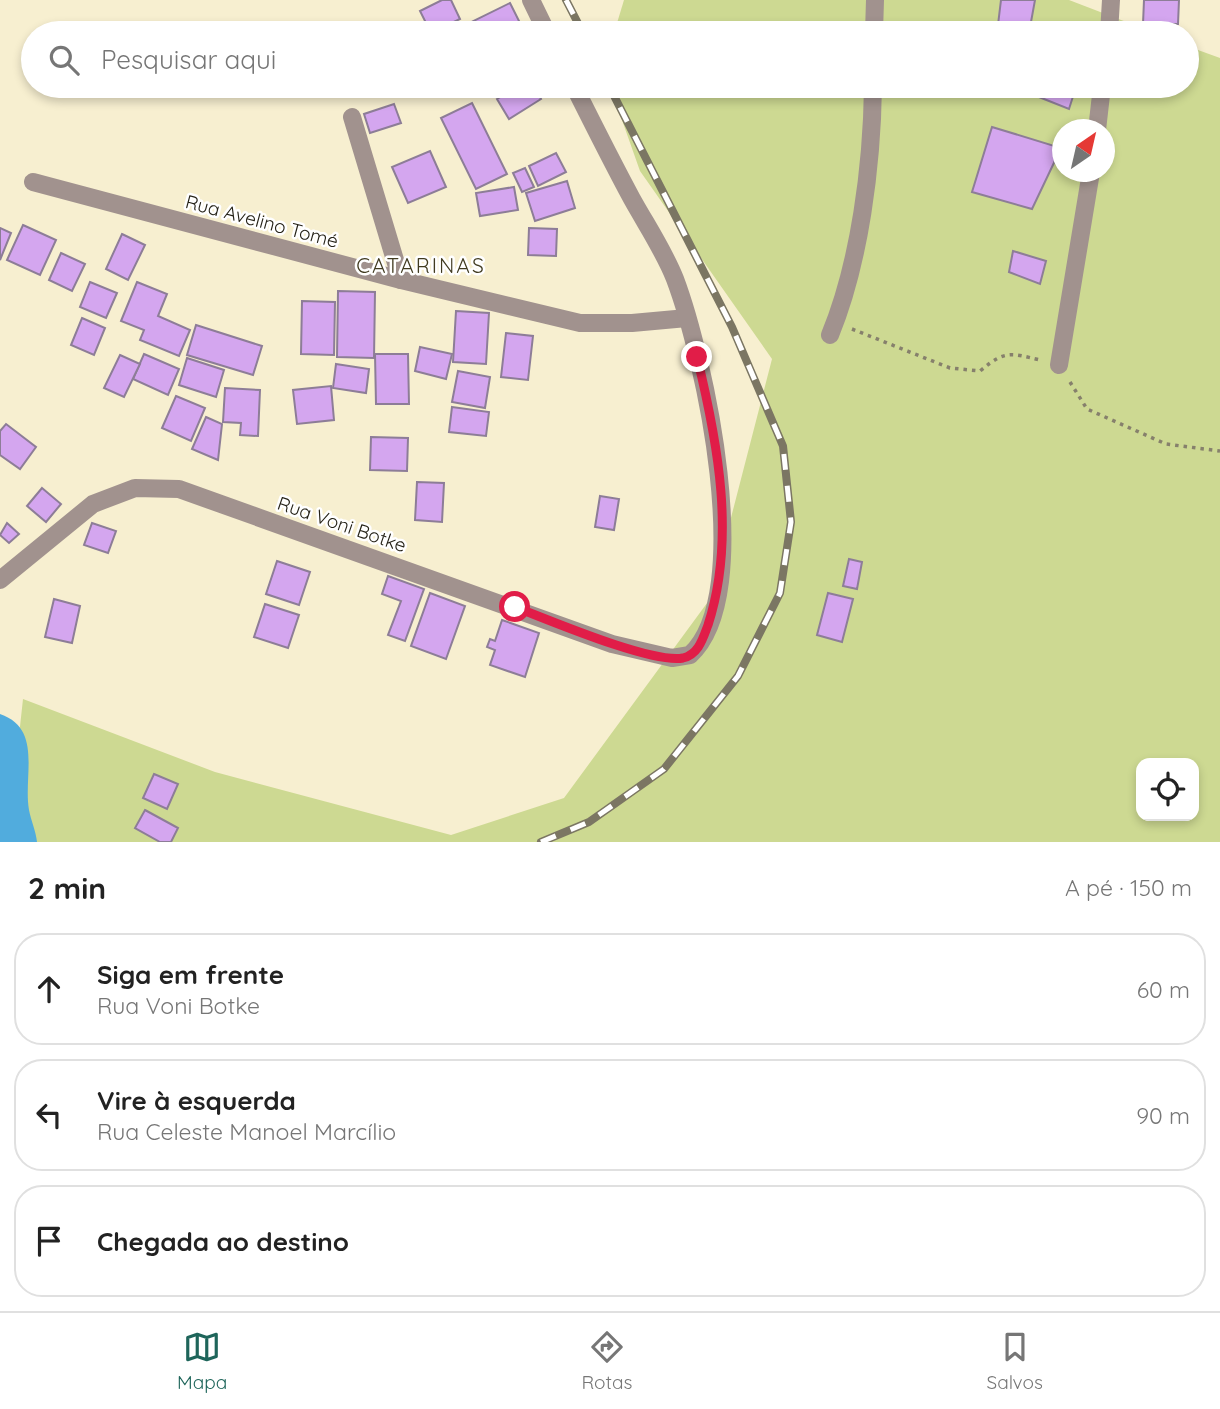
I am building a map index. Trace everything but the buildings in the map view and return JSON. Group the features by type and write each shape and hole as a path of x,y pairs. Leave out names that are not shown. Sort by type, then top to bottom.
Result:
{"street":[{"path":"531,0 541,21"},
{"path":"874,21 875,0"},
{"path":"1110,21 1111,0"},
{"path":"580,98 660,246 687,318"},
{"path":"832,329 855,259 873,98"},
{"path":"1098,119 1101,98"},
{"path":"352,117 401,281"},
{"name":"Rua Avelino Tomé","path":"33,182 401,281 580,323 632,323 687,318"},
{"path":"1059,365 1089,182"},
{"name":"Rua Voni Botke","path":"0,580 93,504 135,488 179,489 612,644 672,659 690,655 703,640 718,592 723,536 714,428 687,318"}],"path":[{"path":"832,329 950,368 980,371 999,355 1014,354 1059,365 1087,409 1166,444 1220,452"}],"green space":[{"path":"624,0 1069,0 1124,21 618,21"},
{"path":"1199,50 1220,58 1220,842 0,842 12,800 23,699 215,772 451,835 564,798 710,599 772,359 640,171 614,98 1199,98"}],"water":[{"path":"0,714 22,730 26,742 29,810 37,842 0,842"}],"railway":[{"path":"566,0 577,21"},
{"path":"541,842 589,822 664,769 738,676 780,593 791,522 783,446 732,327 615,98"}],"district":[{"name":"CATARINAS","path":"421,266"}],"route":[{"path":"515,607 612,644 672,659 683,658 699,648 718,592 723,536 714,428 697,357"}]}
